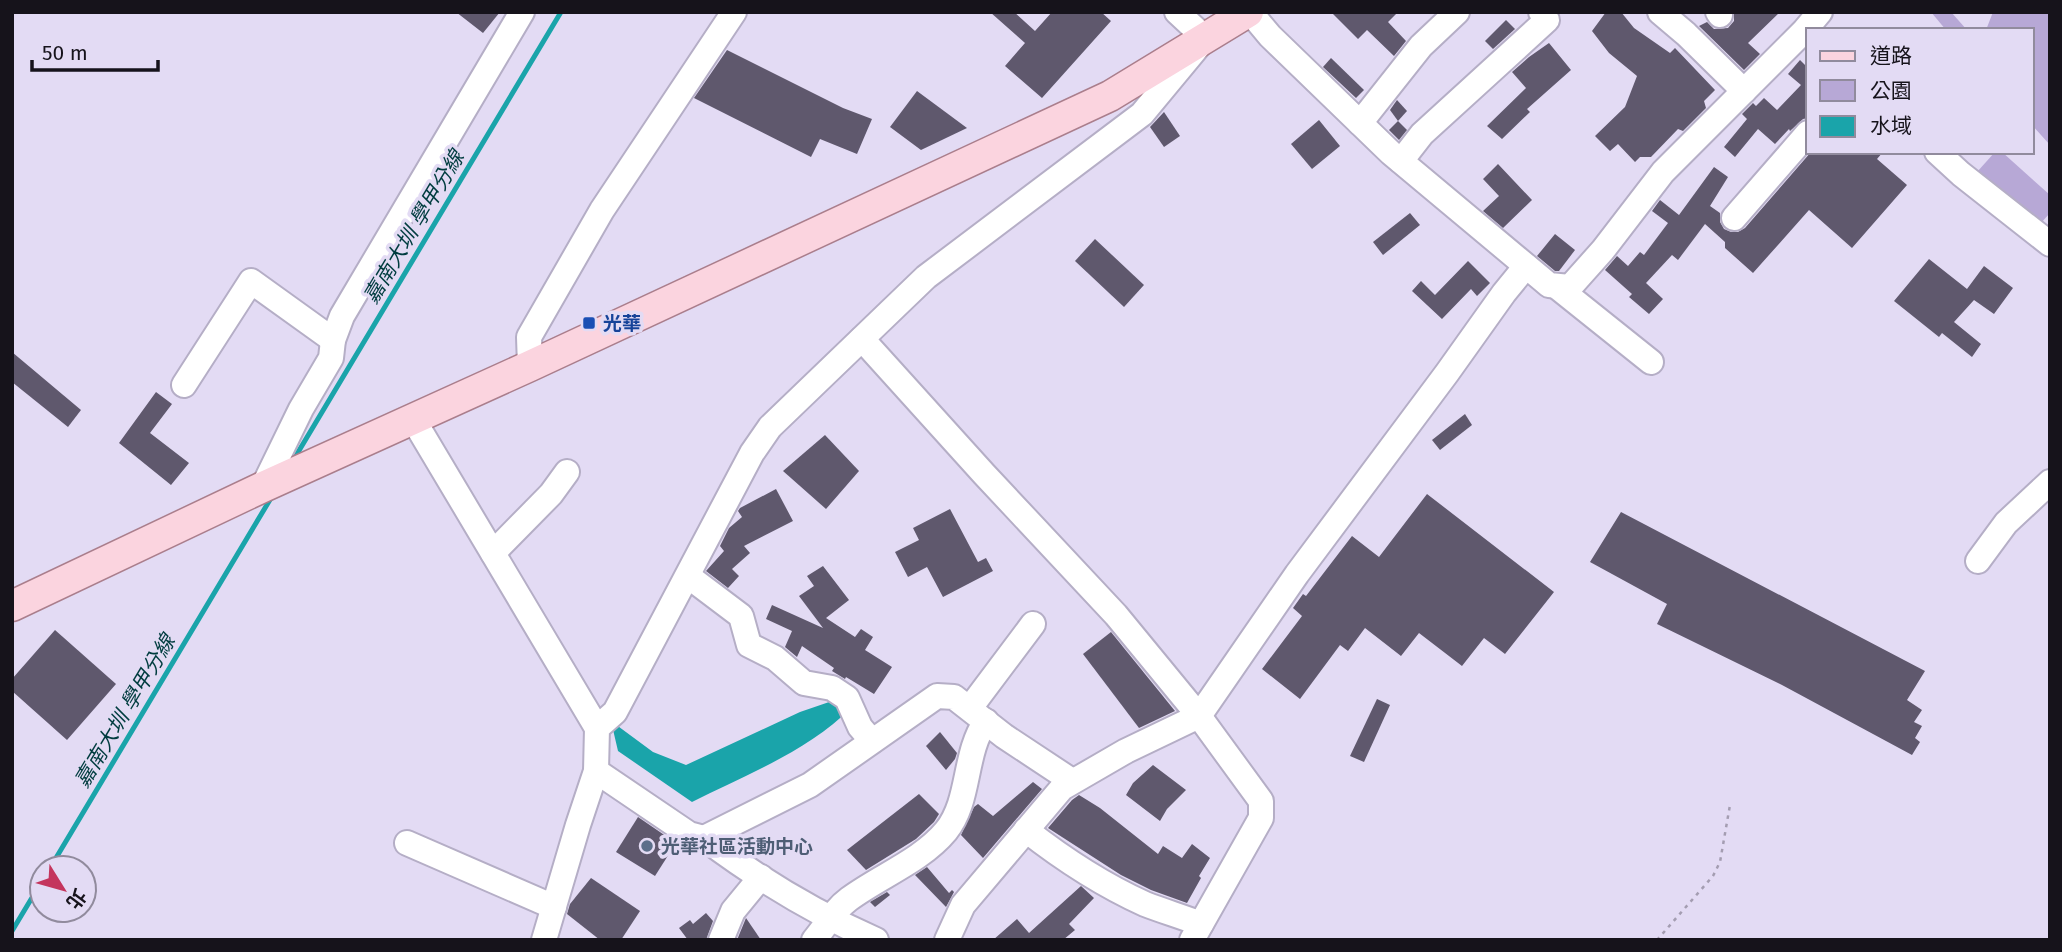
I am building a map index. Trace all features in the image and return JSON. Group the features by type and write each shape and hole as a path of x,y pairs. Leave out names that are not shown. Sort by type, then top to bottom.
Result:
{"main road":[{"path":"12,606 263,487 1110,96 1249,12"}],"street":[{"path":"263,487 301,410 331,358 333,340 342,316 522,12"},
{"path":"530,366 529,337 602,210 734,12"},
{"path":"597,728 615,712 752,453 770,427 926,278 1142,114 1205,38 1177,12"},
{"path":"1249,12 1270,36 1401,161 1549,285 1570,287 1603,250 1663,172 1806,33"},
{"path":"1360,123 1421,46 1457,12"},
{"path":"1401,161 1422,134 1547,20 1541,12"},
{"path":"1660,12 1744,91"},
{"path":"1809,28 1820,12"},
{"path":"1734,218 1806,134"},
{"path":"1939,154 2050,244"},
{"path":"947,940 963,905 1062,788 1126,751 1199,716 1297,574 1526,266"},
{"path":"184,385 251,281 333,340"},
{"path":"1556,286 1651,362"},
{"path":"862,339 1116,615 1199,716 1261,801 1261,818 1197,932 1059,856 1026,831"},
{"path":"413,419 597,728 596,771 544,940"},
{"path":"493,553 551,494 567,472"},
{"path":"1978,561 2006,523 2050,482"},
{"path":"688,576 741,616 749,645 775,658 804,683 832,688 847,698 860,727 872,741"},
{"path":"814,940 847,900 920,853 944,832 957,814 976,736 978,715 1033,624"},
{"path":"704,838 810,785 937,696 954,697 1072,781"},
{"path":"596,771 689,834 704,838 829,919 876,940"},
{"path":"408,843 554,907"},
{"path":"721,940 733,911 761,877"}],"path":[{"path":"1657,940 1713,876 1720,862 1730,805"}],"green space":[{"path":"1931,12 1951,12 1965,28 1944,28"},
{"path":"1993,12 2050,12 2050,145 2034,127 2034,28 1987,28"},
{"path":"1993,154 2004,154 2050,195 2050,213 2029,236 1968,182"}],"water":[{"path":"835,700 851,708 816,737 776,761 692,802 618,751 611,721 653,752 686,765 800,712"}],"building":[{"path":"456,12 500,12 483,33"},
{"path":"990,12 1014,12 1035,31 1052,12 1101,12 1111,21 1042,98 1005,66 1025,43"},
{"path":"1331,12 1398,12 1388,22 1406,41 1394,56 1367,30 1358,39"},
{"path":"1606,12 1621,12 1634,28 1670,53 1675,48 1715,90 1704,101 1706,108 1683,131 1678,129 1651,157 1640,157 1635,162 1618,144 1610,151 1595,136 1625,107 1637,76 1609,53 1592,31"},
{"path":"1734,12 1780,12 1748,43 1760,54 1744,70 1699,26 1707,22 1714,29 1728,28 1734,21"},
{"path":"1506,20 1515,29 1493,49 1485,41"},
{"path":"1549,43 1571,70 1527,109 1530,112 1502,139 1487,126 1526,88 1512,72"},
{"path":"727,50 843,108 872,119 857,154 820,139 811,157 694,98"},
{"path":"1331,58 1364,90 1356,98 1323,67"},
{"path":"1800,60 1806,66 1806,118 1790,131 1789,129 1775,144 1758,129 1735,157 1724,147 1747,119 1742,114 1753,103 1756,106 1764,98 1777,110 1801,85 1788,74"},
{"path":"917,91 967,128 921,150 890,127"},
{"path":"1397,100 1407,111 1398,121 1390,110"},
{"path":"1164,112 1180,136 1164,147 1150,127"},
{"path":"1319,120 1340,146 1312,169 1291,144"},
{"path":"1398,121 1407,130 1399,140 1389,130"},
{"path":"1809,154 1881,154 1877,159 1907,185 1852,248 1809,210 1753,273 1725,248 1725,242 1705,224 1678,260 1672,255 1646,283 1663,299 1649,314 1629,297 1632,294 1605,270 1617,256 1628,266 1640,252 1644,255 1668,223 1652,211 1660,200 1679,215 1714,167 1728,177 1710,206 1720,213 1720,222 1724,229 1738,232 1745,228"},
{"path":"1498,164 1532,200 1503,228 1483,211 1499,196 1483,179"},
{"path":"1410,213 1420,225 1383,255 1373,242"},
{"path":"1555,234 1575,250 1559,271 1555,271 1537,256"},
{"path":"1095,239 1144,285 1124,307 1075,261"},
{"path":"1929,259 1967,289 1984,266 2013,288 1994,314 1974,300 1954,322 1981,344 1972,357 1942,333 1939,337 1894,301"},
{"path":"1468,261 1490,283 1477,296 1471,289 1442,319 1412,291 1421,281 1435,295"},
{"path":"12,352 81,410 68,427 12,382"},
{"path":"156,392 172,404 150,433 189,463 171,485 119,443"},
{"path":"1465,414 1472,425 1440,450 1432,440"},
{"path":"825,435 859,471 826,509 783,471"},
{"path":"776,489 793,521 744,546 750,553 732,569 739,576 728,588 706,571 724,551 720,546 729,528 742,517 738,511 740,508"},
{"path":"1427,494 1554,592 1505,654 1484,638 1462,666 1419,633 1401,656 1365,628 1348,651 1340,645 1300,699 1262,669 1302,616 1293,608 1303,594 1306,596 1352,536 1379,557"},
{"path":"950,509 978,562 986,558 993,571 943,597 927,567 908,577 895,552 919,540 913,528"},
{"path":"1621,512 1925,671 1907,700 1922,710 1914,722 1922,726 1915,738 1920,742 1912,755 1782,685 1657,624 1667,604 1590,562"},
{"path":"823,566 849,600 826,618 855,637 861,629 873,637 865,650 892,667 874,694 832,671 834,668 802,646 797,657 785,647 792,631 766,619 772,605 823,628 799,596 814,586 807,576"},
{"path":"55,630 116,684 67,740 12,691 12,679"},
{"path":"1111,632 1175,711 1139,728 1083,654"},
{"path":"1377,699 1390,705 1364,762 1350,756"},
{"path":"940,732 957,753 946,770 926,746"},
{"path":"1153,765 1186,790 1167,809 1160,821 1126,795 1133,783"},
{"path":"1033,782 1042,789 983,858 961,835 974,807 978,804 993,816"},
{"path":"919,794 939,814 934,822 916,839 866,870 847,850"},
{"path":"1079,795 1100,808 1158,854 1163,846 1182,858 1192,844 1210,858 1187,903 1121,875 1048,828"},
{"name":"光華社區活動中心","path":"638,817 676,843 655,876 616,852"},
{"path":"927,867 949,893 952,890 954,892 946,907 915,875"},
{"path":"591,878 640,911 621,940 600,940 567,914 570,904"},
{"path":"1081,886 1094,898 1069,924 1075,930 1063,940 993,940 1017,919 1029,933"},
{"path":"887,892 890,895 875,907 870,902"},
{"path":"706,913 713,921 706,940 688,940 679,928 690,920 693,924"},
{"path":"746,918 761,940 737,940"}],"waterway":[{"name":"嘉南大圳 學甲分線","path":"294,459 561,12"},
{"name":"嘉南大圳 學甲分線","path":"58,854 271,498"},
{"name":"嘉南大圳 學甲分線","path":"12,931 28,904"}],"place":[{"name":"光華","path":"589,323"},
{"name":"光華社區活動中心","path":"647,846"}]}
